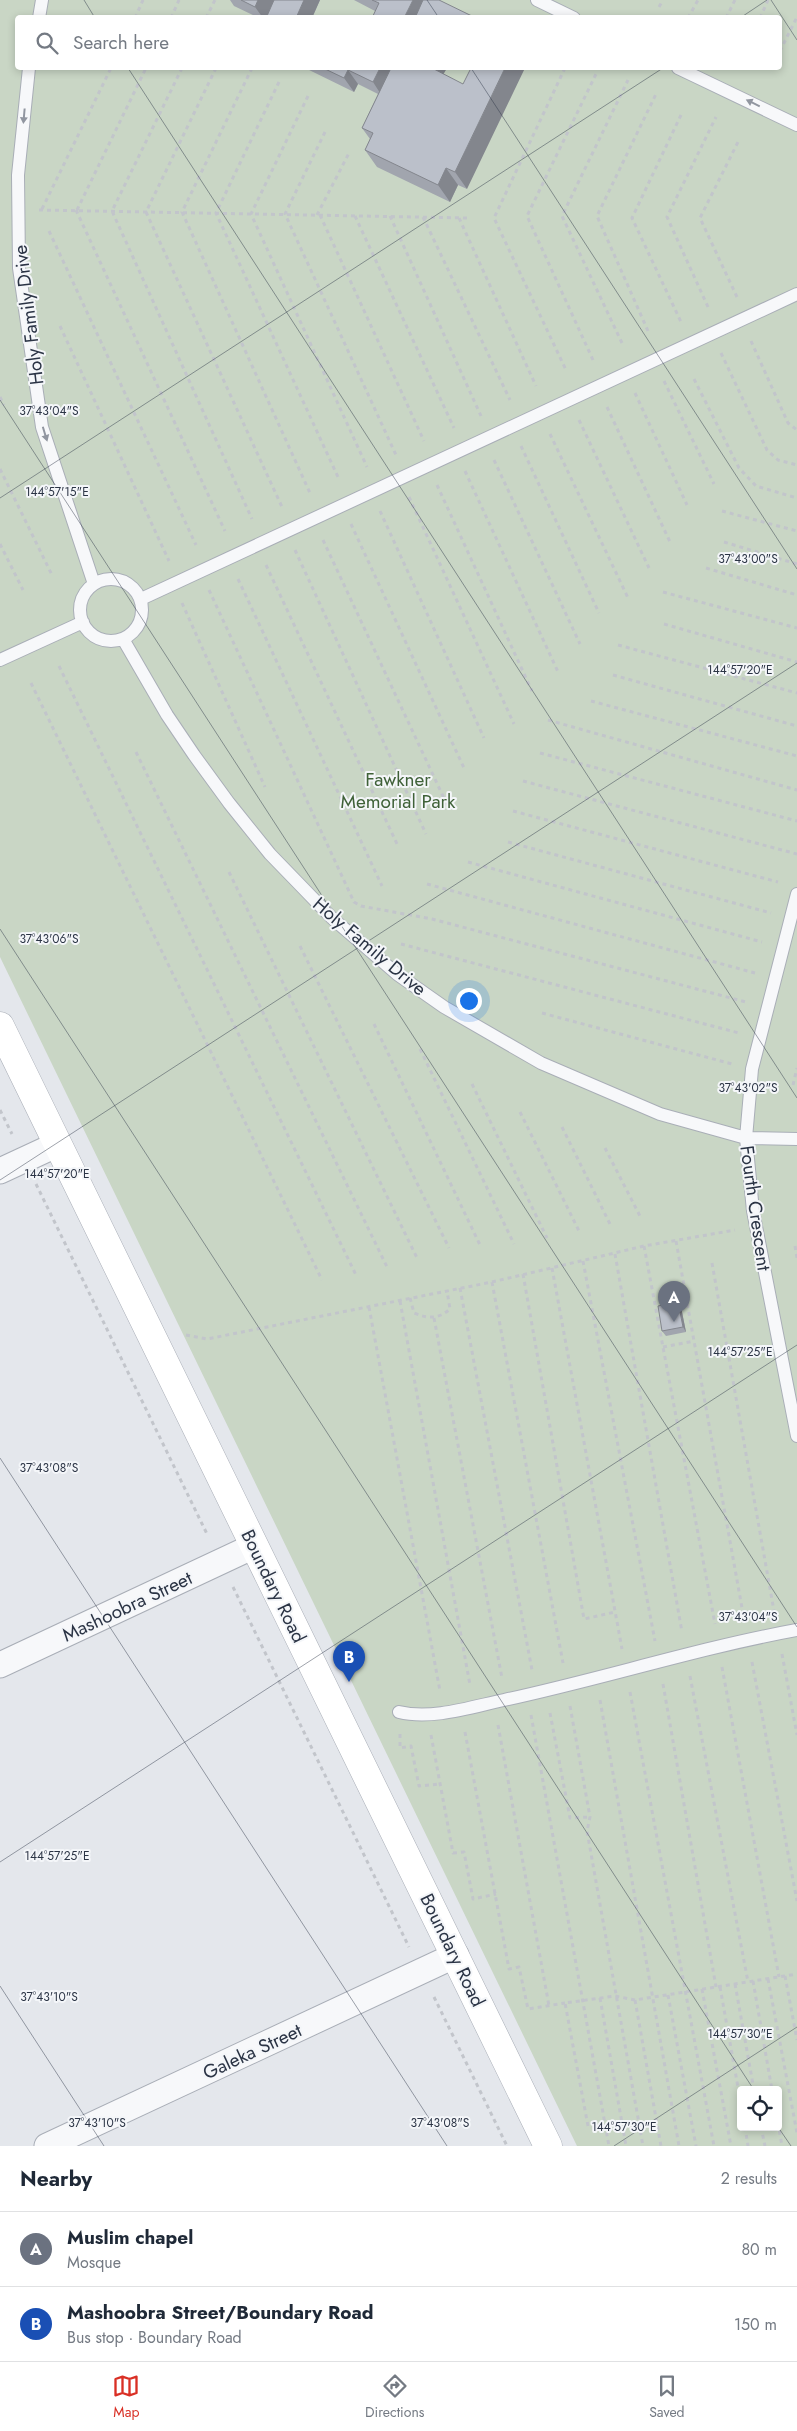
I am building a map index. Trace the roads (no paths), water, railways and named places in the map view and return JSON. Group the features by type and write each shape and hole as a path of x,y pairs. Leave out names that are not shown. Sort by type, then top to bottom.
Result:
{"main road":[{"name":"Boundary Road","path":"0,1026 548,2146"}],"street":[{"path":"0,1171 58,1144"},
{"name":"Mashoobra Street","path":"0,1665 254,1546"},
{"name":"Galeka Street","path":"47,2146 456,1955"}],"lane":[{"path":"40,15 42,0"},
{"path":"537,0 568,15"},
{"name":"Holy Family Drive","path":"29,70 18,175 19,268 42,427 94,584"},
{"path":"682,70 797,124"},
{"path":"141,600 797,294"},
{"path":"103,580 121,580 129,585 141,600 141,618 131,634 123,639 104,640 95,636 83,622 81,605 88,590 94,584 103,580"},
{"path":"0,660 83,622"},
{"name":"Holy Family Drive","path":"123,639 167,715 194,755 270,854 332,918 397,974 444,1007 540,1063 660,1114 746,1138 797,1139"},
{"name":"Fourth Crescent","path":"792,889 791,918 752,1069 746,1138 756,1227 797,1436"},
{"path":"399,1712 415,1716 474,1706 626,1672 719,1646 797,1630"}],"place":[{"name":"Muslim chapel","path":"674,1322"},
{"name":"Mashoobra Street/Boundary Road","path":"349,1682"}],"park label":[{"name":"Fawkner Memorial Park","path":"398,790"}]}
